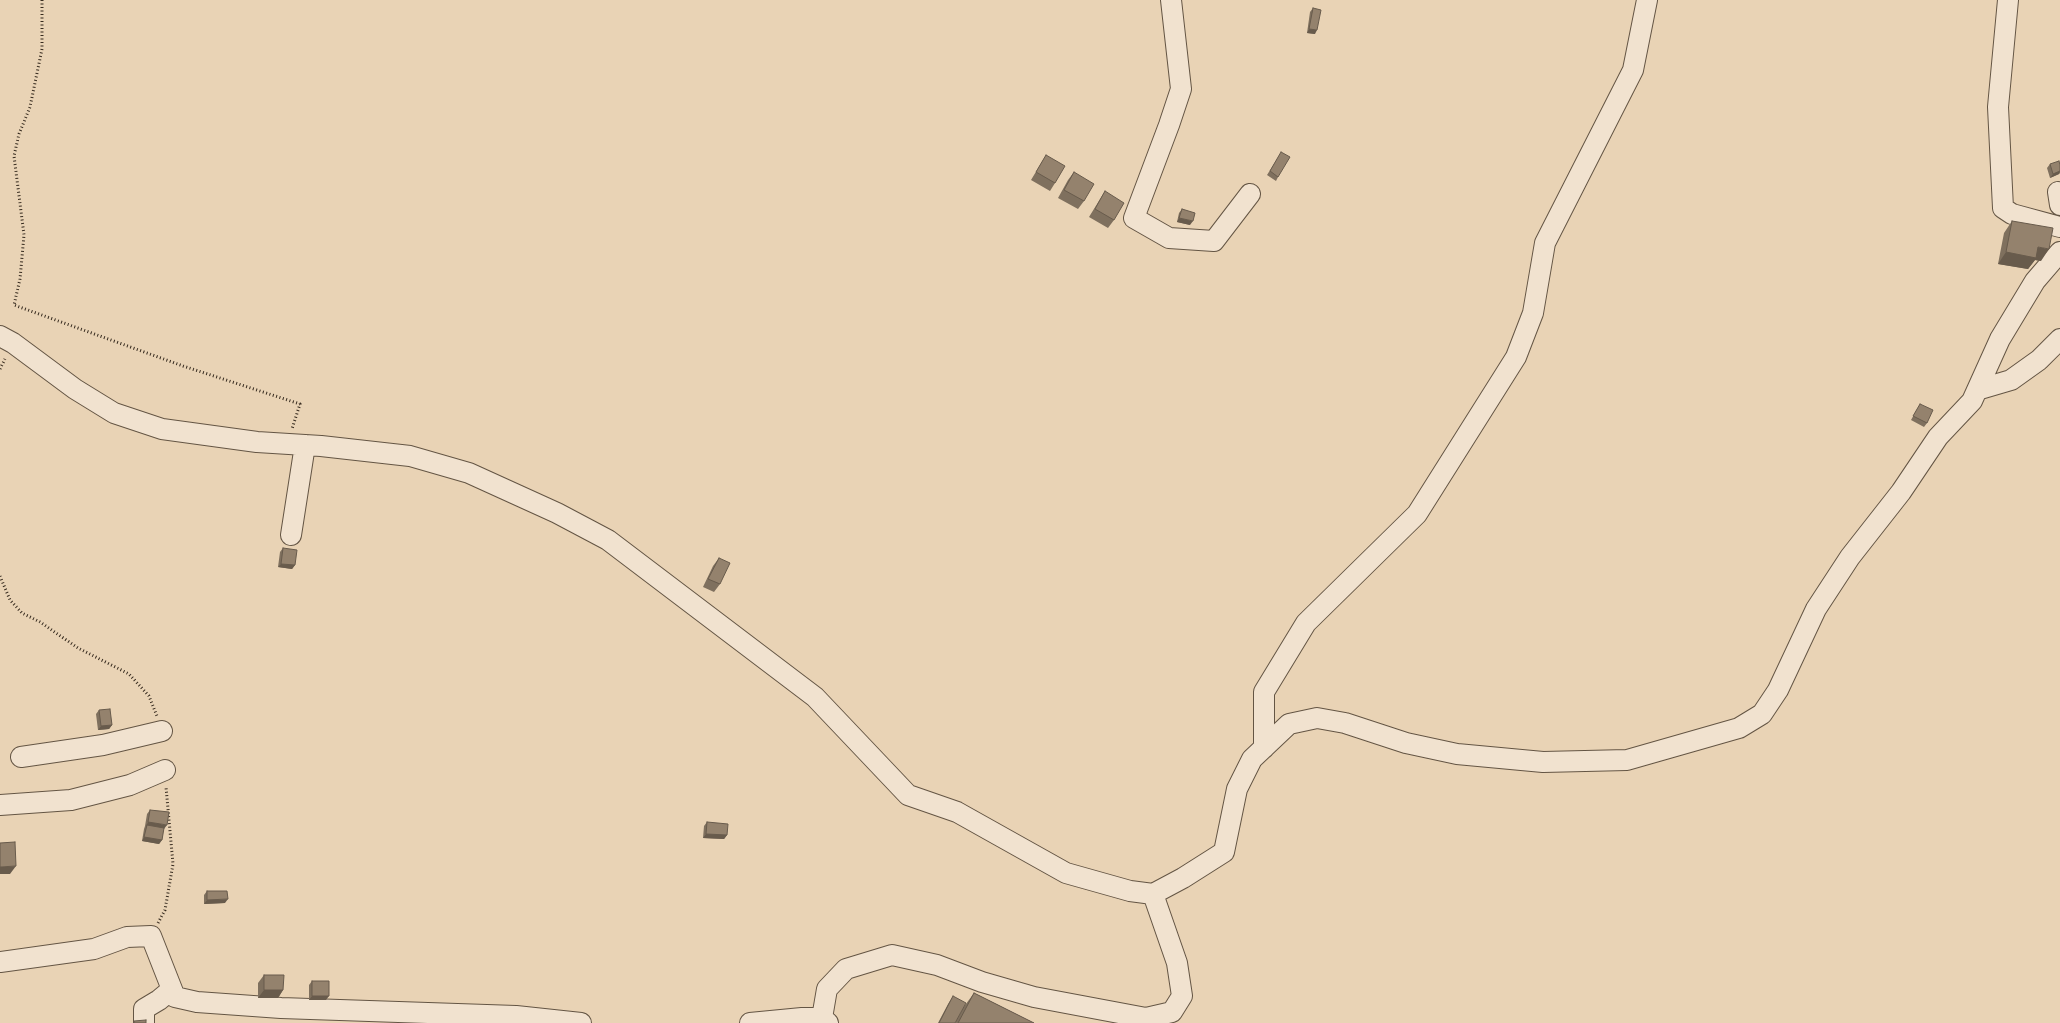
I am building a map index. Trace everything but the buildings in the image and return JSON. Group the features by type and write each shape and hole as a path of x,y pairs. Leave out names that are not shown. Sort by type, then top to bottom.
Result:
{"street":[{"path":"1172,0 1181,89 1134,218 1169,238 1214,241 1250,194"},
{"path":"1264,748 1264,692 1306,623 1417,514 1516,358 1533,314 1545,243 1633,70 1646,0"},
{"path":"2008,0 1998,107 2003,208 2012,214 2060,227"},
{"path":"0,336 13,343 75,389 114,413 162,429 257,442 296,444 410,456 469,473 556,513 608,540 815,697 908,795 957,812 1066,873 1130,891 1152,894 1183,878 1224,852 1237,789 1252,760 1289,724 1317,718 1345,723 1406,743 1458,754 1543,762 1627,760 1739,728 1762,714 1778,690 1816,609 1850,557 1901,492 1938,438 1972,401 2000,339 2035,281 2060,252"},
{"path":"1977,390 2011,380 2038,360 2060,340"},
{"path":"291,535 296,444"},
{"path":"21,757 103,745 162,731"},
{"path":"0,805 71,800 130,785 165,770"},
{"path":"750,1023 802,1018 825,1021 827,989 846,969 892,955 937,965 982,982 1034,997 1146,1018 1177,1017 1182,996 1177,963 1152,894"},
{"path":"0,962 94,949 127,937 151,936 175,997 197,1002 281,1008 516,1016 581,1023"},
{"path":"144,1023 144,1008 159,1000 171,990"}],"path":[{"path":"42,0 42,48 30,107 19,134 14,156 24,235 20,278 14,305 183,366 300,404 296,444"}]}
